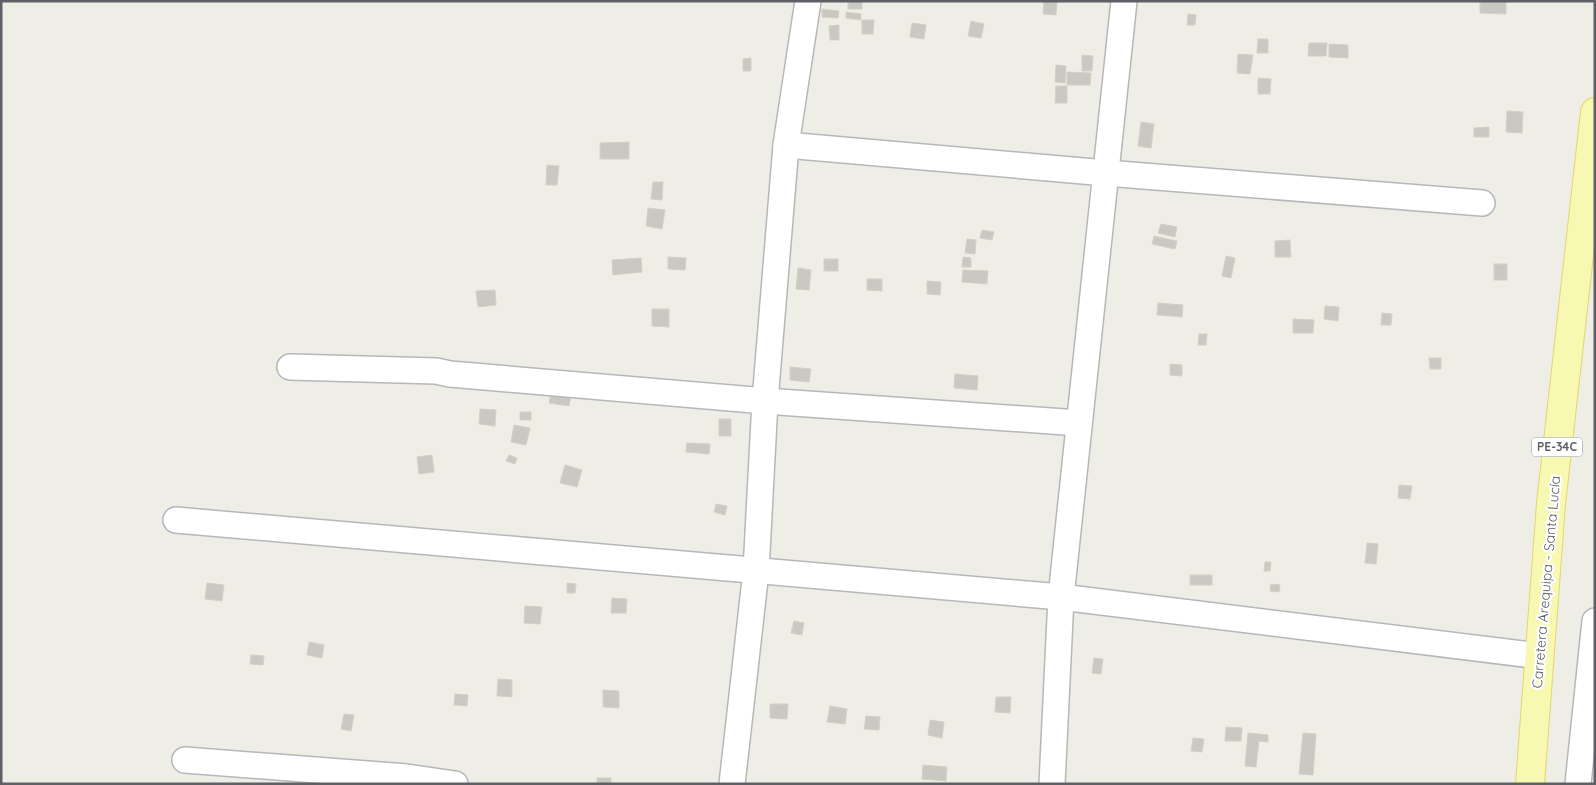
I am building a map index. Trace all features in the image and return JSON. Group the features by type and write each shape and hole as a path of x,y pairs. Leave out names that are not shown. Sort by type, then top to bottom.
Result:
{"main road":[{"name":"Carretera Arequipa - Santa Lucía","path":"1530,784 1551,504 1595,112"}],"street":[{"path":"732,784 756,571 765,401 786,145 808,1"},
{"path":"1052,784 1061,597 1124,1"},
{"path":"786,145 1482,203"},
{"path":"290,367 436,371 450,374 765,401 1079,423"},
{"path":"176,520 1061,597 1540,656"},
{"path":"1578,784 1595,621"},
{"path":"185,760 455,784"}],"building":[{"path":"848,1 862,1 862,9 848,9"},
{"path":"1044,1 1057,1 1056,15 1043,14"},
{"path":"1480,2 1506,2 1506,14 1480,13"},
{"path":"822,9 839,11 838,18 822,17"},
{"path":"846,12 861,14 861,20 846,18"},
{"path":"1188,14 1196,15 1195,25 1187,25"},
{"path":"862,20 874,20 873,34 862,34"},
{"path":"971,21 984,24 981,38 968,36"},
{"path":"912,23 926,25 924,39 910,37"},
{"path":"839,25 839,40 830,40 829,26"},
{"path":"1258,39 1268,39 1268,53 1257,53"},
{"path":"1309,43 1327,43 1326,56 1308,56"},
{"path":"1329,44 1348,45 1348,58 1329,57"},
{"path":"1238,54 1253,55 1250,74 1237,73"},
{"path":"1082,55 1093,56 1092,71 1082,71"},
{"path":"751,58 751,71 743,71 743,59"},
{"path":"1056,65 1066,66 1065,83 1055,82"},
{"path":"1067,72 1091,73 1090,85 1067,85"},
{"path":"1258,78 1271,79 1270,94 1258,94"},
{"path":"1056,86 1067,86 1067,103 1055,103"},
{"path":"1507,111 1523,112 1522,133 1506,132"},
{"path":"1141,122 1154,124 1151,148 1138,146"},
{"path":"1489,127 1489,137 1474,137 1474,128"},
{"path":"629,142 629,159 600,159 600,143"},
{"path":"547,165 559,166 557,185 546,185"},
{"path":"653,182 663,182 662,200 651,199"},
{"path":"648,208 665,210 662,229 646,226"},
{"path":"1161,224 1177,227 1175,237 1158,233"},
{"path":"982,230 994,232 992,240 980,238"},
{"path":"1154,236 1177,241 1175,249 1152,244"},
{"path":"967,239 976,240 975,254 965,253"},
{"path":"1290,240 1291,257 1275,257 1275,241"},
{"path":"1226,256 1235,258 1231,278 1222,276"},
{"path":"668,257 686,258 685,270 668,269"},
{"path":"963,257 971,258 971,267 962,267"},
{"path":"641,258 642,272 613,275 612,260"},
{"path":"824,259 838,259 838,271 824,271"},
{"path":"1494,264 1507,264 1507,280 1494,280"},
{"path":"798,268 811,270 809,290 796,289"},
{"path":"963,270 988,271 987,284 962,282"},
{"path":"867,279 882,279 882,291 867,290"},
{"path":"927,281 941,282 940,295 927,294"},
{"path":"495,290 496,305 478,307 476,291"},
{"path":"1158,303 1183,305 1182,317 1157,315"},
{"path":"1325,306 1339,307 1338,321 1324,319"},
{"path":"652,309 669,309 669,327 652,326"},
{"path":"1382,313 1392,314 1391,325 1381,325"},
{"path":"1293,319 1314,320 1313,333 1293,333"},
{"path":"1199,334 1207,334 1206,345 1198,345"},
{"path":"1429,358 1441,358 1441,369 1430,369"},
{"path":"1170,364 1182,365 1182,376 1170,375"},
{"path":"790,367 811,369 809,382 790,380"},
{"path":"955,374 978,376 977,390 954,388"},
{"path":"551,393 571,395 569,406 549,403"},
{"path":"480,409 496,410 495,426 479,424"},
{"path":"520,412 531,412 531,420 520,420"},
{"path":"719,419 731,419 731,436 719,436"},
{"path":"514,425 530,428 526,445 511,442"},
{"path":"687,443 710,444 709,454 686,452"},
{"path":"432,455 434,472 419,474 417,457"},
{"path":"509,455 517,458 515,464 506,461"},
{"path":"565,465 582,470 577,487 560,483"},
{"path":"1399,485 1412,486 1410,499 1398,498"},
{"path":"716,504 727,506 725,515 714,512"},
{"path":"1367,543 1378,544 1376,564 1365,563"},
{"path":"1265,562 1271,562 1270,571 1264,571"},
{"path":"1190,575 1212,575 1212,585 1190,585"},
{"path":"207,583 224,585 222,601 205,599"},
{"path":"567,583 576,584 575,593 567,593"},
{"path":"1271,584 1280,585 1279,592 1270,591"},
{"path":"612,598 627,599 626,613 611,613"},
{"path":"525,606 542,607 540,624 524,623"},
{"path":"794,621 804,623 802,635 791,633"},
{"path":"309,642 324,645 322,658 307,655"},
{"path":"251,655 264,656 263,665 250,664"},
{"path":"1094,658 1103,659 1101,674 1092,673"},
{"path":"498,679 512,680 512,697 497,696"},
{"path":"603,690 619,691 619,708 603,707"},
{"path":"455,694 468,695 467,706 454,705"},
{"path":"996,697 1011,697 1010,713 995,712"},
{"path":"770,704 788,704 787,719 770,718"},
{"path":"830,706 847,709 845,724 827,722"},
{"path":"344,714 354,715 351,731 341,729"},
{"path":"866,716 880,717 879,730 864,729"},
{"path":"930,720 944,722 942,738 928,735"},
{"path":"1226,727 1242,728 1241,741 1225,741"},
{"path":"1248,733 1268,735 1268,742 1259,741 1256,767 1245,766"},
{"path":"1303,733 1316,734 1313,775 1299,774"},
{"path":"1193,738 1204,739 1202,752 1191,751"},
{"path":"923,765 947,767 946,781 922,779"},
{"path":"597,778 611,778 611,784 597,784"}]}
